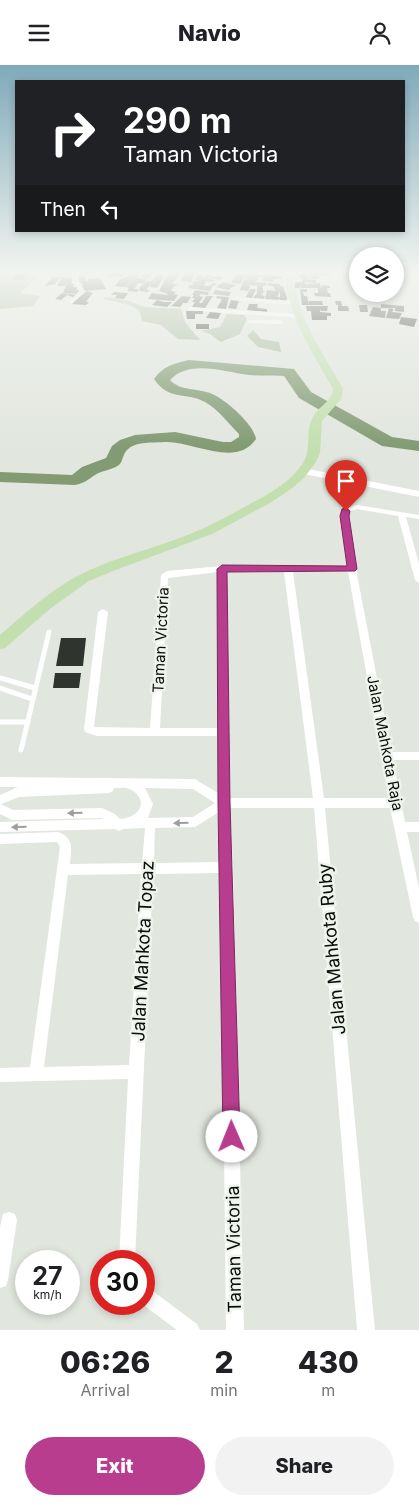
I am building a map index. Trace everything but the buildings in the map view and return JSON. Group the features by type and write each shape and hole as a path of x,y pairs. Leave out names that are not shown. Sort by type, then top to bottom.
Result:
{"main road":[{"path":"0,644 58,596 96,572 191,539 236,517 292,483 311,460 315,448 316,422 320,414 338,397 338,389 308,330"}],"street":[{"path":"303,471 419,494"},
{"path":"352,569 344,516 350,507 419,517"},
{"path":"401,513 419,580"},
{"name":"Taman Victoria","path":"155,732 164,577 172,572 222,569 352,569"},
{"name":"Taman Victoria","path":"222,569 224,803 227,867 235,1330"},
{"name":"Jalan Mahkota Ruby","path":"288,569 319,805 366,1330"},
{"name":"Jalan Mahkota Raja","path":"352,569 419,917"},
{"path":"103,612 89,729 97,732 224,732"},
{"path":"388,756 419,756"},
{"path":"0,782 194,784 224,803 319,805 396,803"},
{"path":"0,800 18,791 107,789 125,783 144,793 147,804 143,815 124,825"},
{"path":"0,827 195,822 224,803"},
{"path":"0,809 12,815 102,813 124,825"},
{"path":"402,827 419,827"},
{"name":"Jalan Mahkota Topaz","path":"136,1072 150,830"},
{"path":"0,839 51,837 62,839 66,847 36,1074"},
{"path":"63,870 227,867"},
{"path":"0,1075 136,1072 128,1250"},
{"path":"0,1279 9,1220"},
{"path":"155,1303 191,1330"}],"lane":[{"path":"21,750 49,632"},
{"path":"0,678 35,688"},
{"path":"0,688 32,699"},
{"path":"0,722 28,722"}],"green space":[{"path":"167,330 192,330 200,340 178,339"},
{"path":"242,330 240,334 221,342 210,334 201,331"},
{"path":"253,330 261,339 279,342 281,352 258,347 247,336"}],"waterway":[{"path":"0,477 75,480 84,476 88,471 113,461 118,450 126,443 141,439 175,437 223,447 232,447 248,439 247,433 229,414 209,398 183,393 166,385 162,379 169,371 189,364 213,365 251,371 289,372 305,395 354,423 388,442 419,446"}],"route":[{"path":"232,1137 224,803 222,569 352,569 344,516 346,511"}]}
